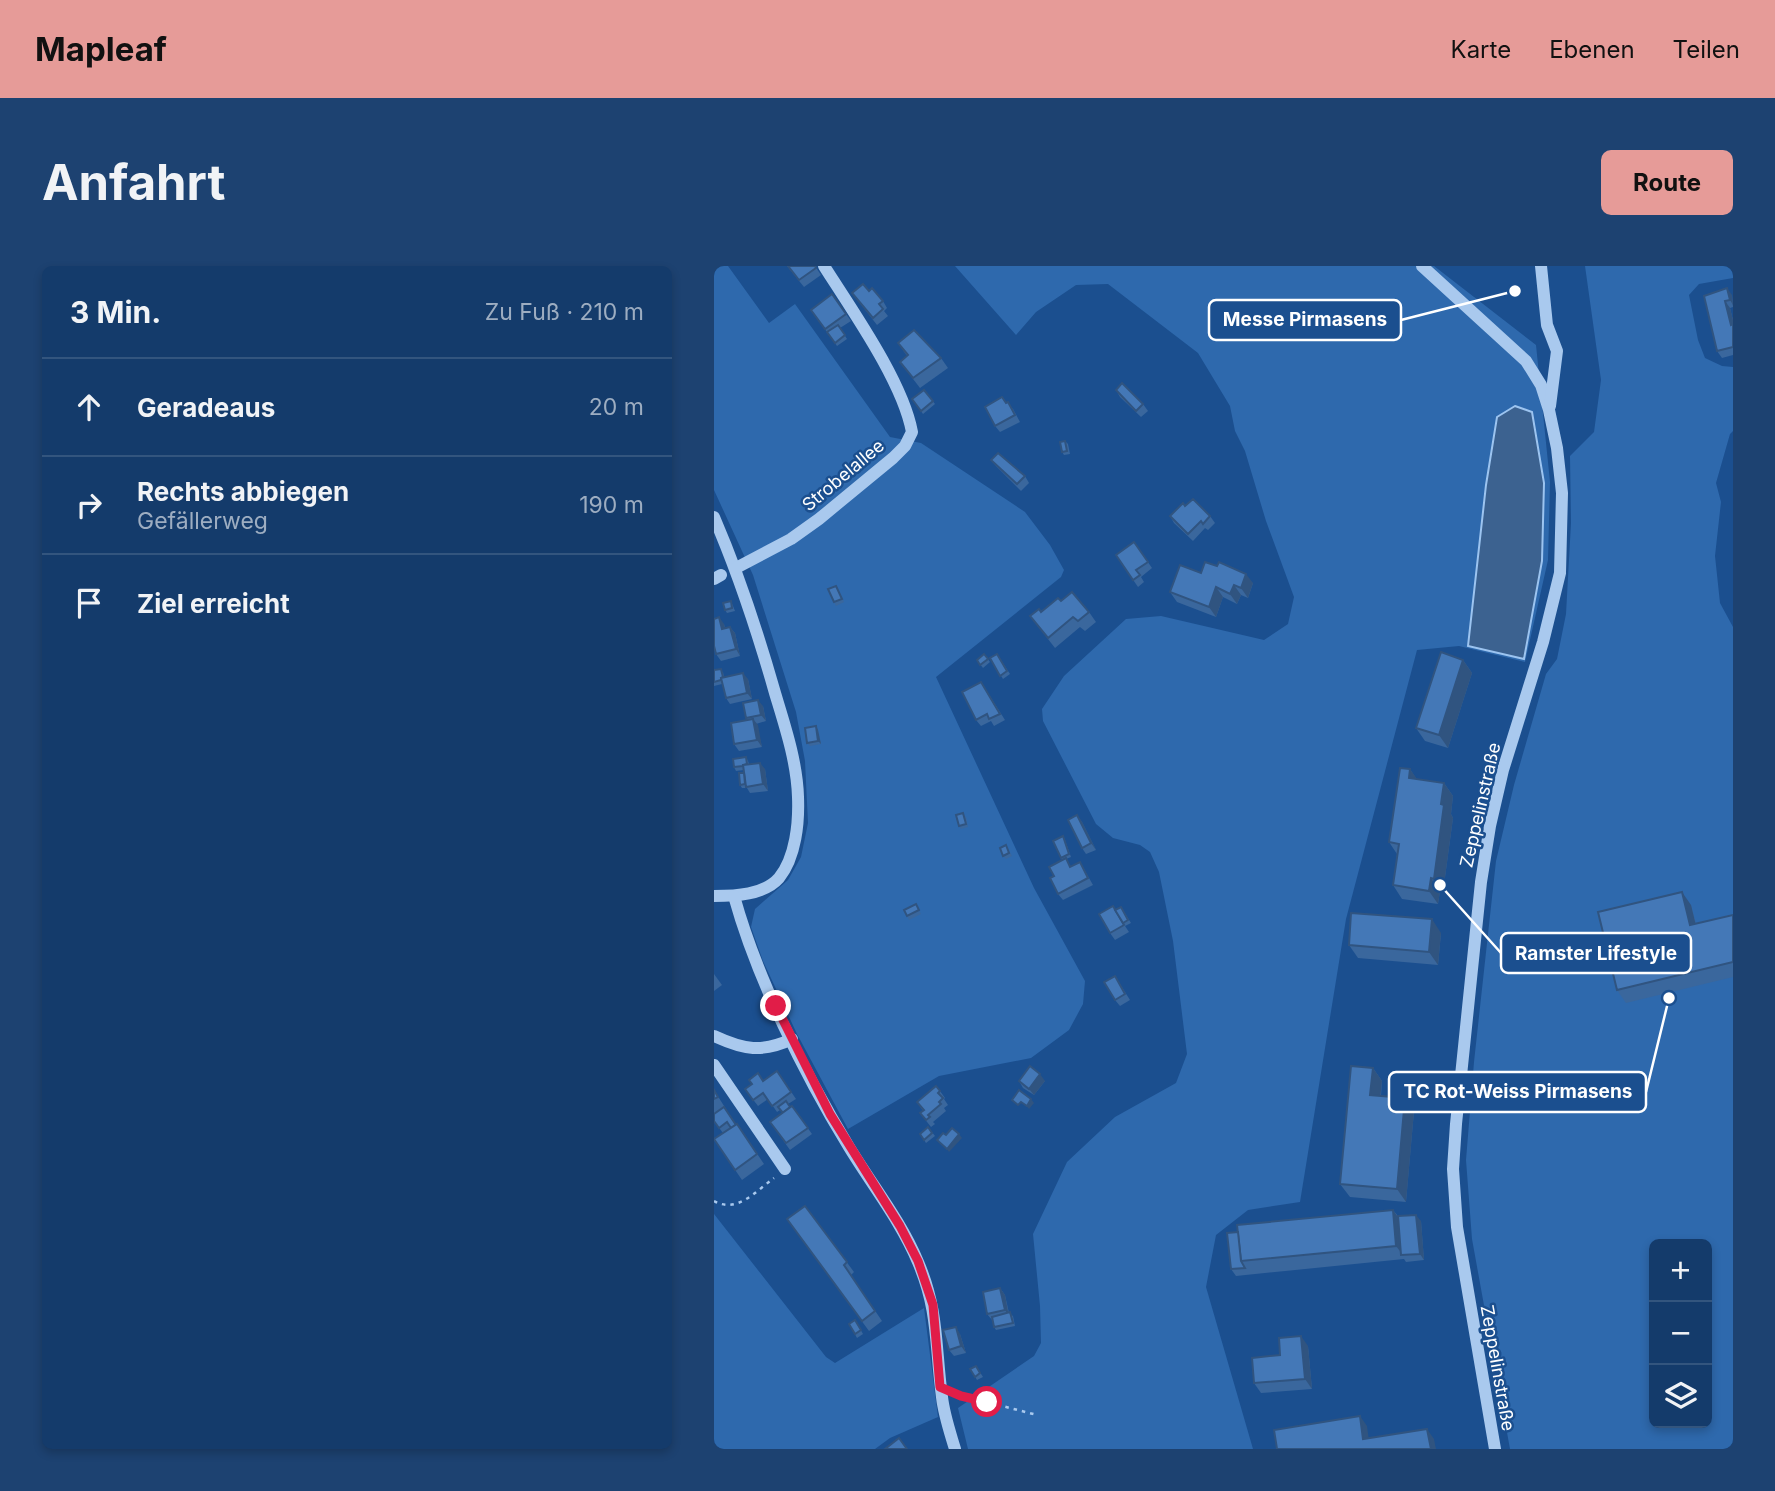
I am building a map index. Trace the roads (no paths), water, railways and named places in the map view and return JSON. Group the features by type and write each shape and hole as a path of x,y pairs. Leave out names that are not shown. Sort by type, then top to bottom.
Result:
{"street":[{"name":"Strobelallee","path":"736,568 791,539 819,519 893,458 905,446 912,432 907,412 889,375 863,327 824,266"},
{"name":"Zeppelinstraße","path":"1422,266 1526,361 1541,384 1557,448 1562,493 1560,573 1543,642 1503,770 1490,826 1481,882 1453,1169 1458,1238 1495,1449"},
{"path":"1541,266 1547,325 1557,351 1549,410"},
{"path":"714,517 754,620 785,726 798,796 794,844 788,863 779,878 768,887 734,896 714,896"},
{"path":"734,896 752,954 792,1039 836,1125 900,1226 918,1261 933,1305 940,1387 955,1449"},
{"path":"714,1036 752,1049 765,1049 792,1039"},
{"path":"714,1065 785,1170"}],"place":[{"name":"Messe Pirmasens","path":"1515,291"},
{"name":"Ramster Lifestyle","path":"1440,885"},
{"name":"TC Rot-Weiss Pirmasens","path":"1669,998"}]}
